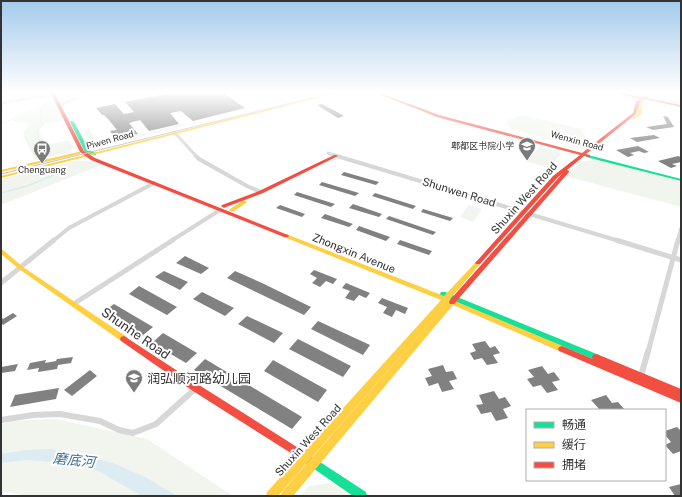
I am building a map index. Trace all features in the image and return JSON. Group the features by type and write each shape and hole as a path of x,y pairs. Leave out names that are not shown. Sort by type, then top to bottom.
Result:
{"main road":[{"path":"66,115 87,153"},
{"path":"68,115 87,153"},
{"name":"Piwen Road","path":"1,177 87,153 237,115"},
{"name":"Piwen Road","path":"1,172 175,133 247,115"},
{"name":"Wenxin Road","path":"441,115 681,179"},
{"name":"Shuxin West Road","path":"286,496 555,177 634,115"},
{"name":"Zhongxin Avenue","path":"87,153 154,183 222,208 232,210 451,300 681,399"},
{"name":"Zhongxin Avenue","path":"87,153 681,393"},
{"path":"222,208 338,157"},
{"path":"232,210 241,203 338,157"},
{"name":"Shunhe Road","path":"1,250 21,268 75,303 196,388 305,457 362,496"},
{"name":"Shuxin West Road","path":"271,496 305,457 451,300"}],"street":[{"path":"175,133 199,159 247,186 261,192"},
{"name":"Shunwen Road","path":"328,153 527,212 681,260"},
{"path":"1,283 69,228 154,183"},
{"path":"75,303 222,208"},
{"path":"641,376 681,229"},
{"path":"1,420 33,415 60,414 100,421 119,430 133,432 156,424 196,388"}],"shaded area":[{"path":"25,115 58,115 61,121 43,125 39,130 43,141 48,145 69,140 73,149 67,153 35,160 23,134 29,124 12,121"},
{"path":"523,115 582,129 581,130 586,137 580,141 572,142 539,137 512,129 507,124 507,120"},
{"path":"182,124 184,126 102,146 91,146 84,130 89,129 98,143 104,143"},
{"path":"540,147 561,153 549,168 526,161"},
{"path":"600,160 681,182 681,207 565,176 582,161"},
{"path":"75,161 88,161 101,165 1,205 1,179"},
{"path":"469,205 482,209 473,222 460,217"},
{"path":"55,419 147,439 233,496 29,496 6,492 1,493 1,424 12,421"},
{"path":"331,483 349,496 300,496 309,486"}],"water":[{"path":"51,449 113,463 145,477 177,496 142,496 98,471 67,463 26,460 1,463 1,454 25,450"}],"building":[{"path":"104,115 172,115 179,124 149,131 140,120 129,123 138,134 116,139 110,131 117,130"},
{"path":"186,115 216,115 193,121"},
{"path":"333,115 344,116 338,118"},
{"path":"663,116 668,117 674,127 653,130 646,127 667,124"},
{"path":"654,135 660,138 637,142 630,138"},
{"path":"638,146 649,152 644,153 639,151 630,153 634,155 628,157 616,150"},
{"path":"678,156 681,157 681,162 672,164 677,166 671,168 658,161"},
{"path":"344,172 379,182 376,185 341,175"},
{"path":"322,182 359,193 355,196 319,185"},
{"path":"297,192 335,204 331,207 294,195"},
{"path":"375,193 416,206 413,209 372,196"},
{"path":"353,204 382,214 379,217 349,208"},
{"path":"280,205 305,214 302,217 276,208"},
{"path":"423,209 453,218 450,221 421,212"},
{"path":"325,214 353,224 349,227 321,218"},
{"path":"389,216 436,232 433,235 386,219"},
{"path":"359,226 390,237 386,241 356,230"},
{"path":"400,240 432,251 429,255 397,244"},
{"path":"185,256 209,268 201,274 176,263"},
{"path":"314,270 337,279 333,284 326,281 320,287 312,283 317,278 310,274"},
{"path":"164,271 188,282 180,290 155,277"},
{"path":"235,271 311,307 304,315 227,278"},
{"path":"346,283 370,293 366,298 359,295 354,301 345,298 350,291 342,288"},
{"path":"139,286 177,307 167,315 129,294"},
{"path":"202,292 234,308 225,316 193,299"},
{"path":"382,298 408,308 405,314 396,310 392,317 383,313 387,307 378,303"},
{"path":"114,304 153,327 142,336 103,312"},
{"path":"13,313 17,316 3,325 1,323 1,317 3,319"},
{"path":"247,316 283,333 274,343 238,324"},
{"path":"318,321 370,345 363,355 311,329"},
{"path":"163,333 197,353 186,363 152,343"},
{"path":"298,339 351,366 343,377 289,349"},
{"path":"485,341 490,348 495,346 500,353 493,355 498,363 487,365 482,358 474,360 470,353 476,351 472,344"},
{"path":"73,357 71,363 58,365 57,369 38,372 39,368 27,370 30,363 46,360 45,363 56,361 57,359"},
{"path":"205,359 302,417 292,429 194,370"},
{"path":"273,360 327,390 318,402 264,371"},
{"path":"18,364 15,371 1,373 1,367"},
{"path":"443,365 446,372 453,371 457,379 449,381 454,389 442,392 438,383 429,386 425,378 432,376 428,369"},
{"path":"542,366 548,374 554,372 560,380 552,382 558,390 547,393 541,385 533,387 527,379 534,377 528,370"},
{"path":"90,370 97,376 72,396 64,390"},
{"path":"59,388 56,399 10,407 15,395"},
{"path":"494,391 499,399 505,397 511,406 503,409 508,418 496,421 491,412 481,414 476,405 483,404 479,395"},
{"path":"606,395 612,403 618,402 624,409 599,409 591,400"},
{"path":"677,427 681,431 681,451 673,454 666,446 666,444 671,442 666,436 666,431"},
{"path":"681,484 681,496 675,496 669,487"}],"waterway":[{"name":"磨底河","path":"2,115 1,124 21,115"},
{"name":"磨底河","path":"41,115 43,124 37,132 40,143 48,154"},
{"name":"磨底河","path":"1,193 27,186 59,173 56,166"}],"tram line":[{"path":"1,174 241,115"}],"traffic: fast":[{"path":"72,122 87,151 94,154"},
{"path":"588,156 681,180"},
{"path":"443,294 596,357"},
{"path":"297,452 362,496"}],"traffic: slow":[{"path":"1,177 247,115"},
{"path":"634,118 638,115"},
{"path":"1,171 78,153"},
{"path":"232,210 244,202"},
{"path":"286,236 447,300 562,349"},
{"path":"1,251 21,268 124,339"},
{"path":"271,496 478,263"},
{"path":"286,496 452,302"}],"traffic: jam":[{"path":"64,115 82,152 93,159 286,236"},
{"path":"436,115 588,156"},
{"path":"478,263 555,177 632,115"},
{"path":"224,206 261,192 336,156"},
{"path":"452,302 567,171"},
{"path":"124,339 196,388 297,452"},
{"path":"562,349 681,399"},
{"path":"596,357 681,393"}],"place":[{"name":"郫都区书院小学","path":"527,161"},
{"name":"Chenguang","path":"42,164"},
{"name":"润弘顺河路幼儿园","path":"134,393"}]}
